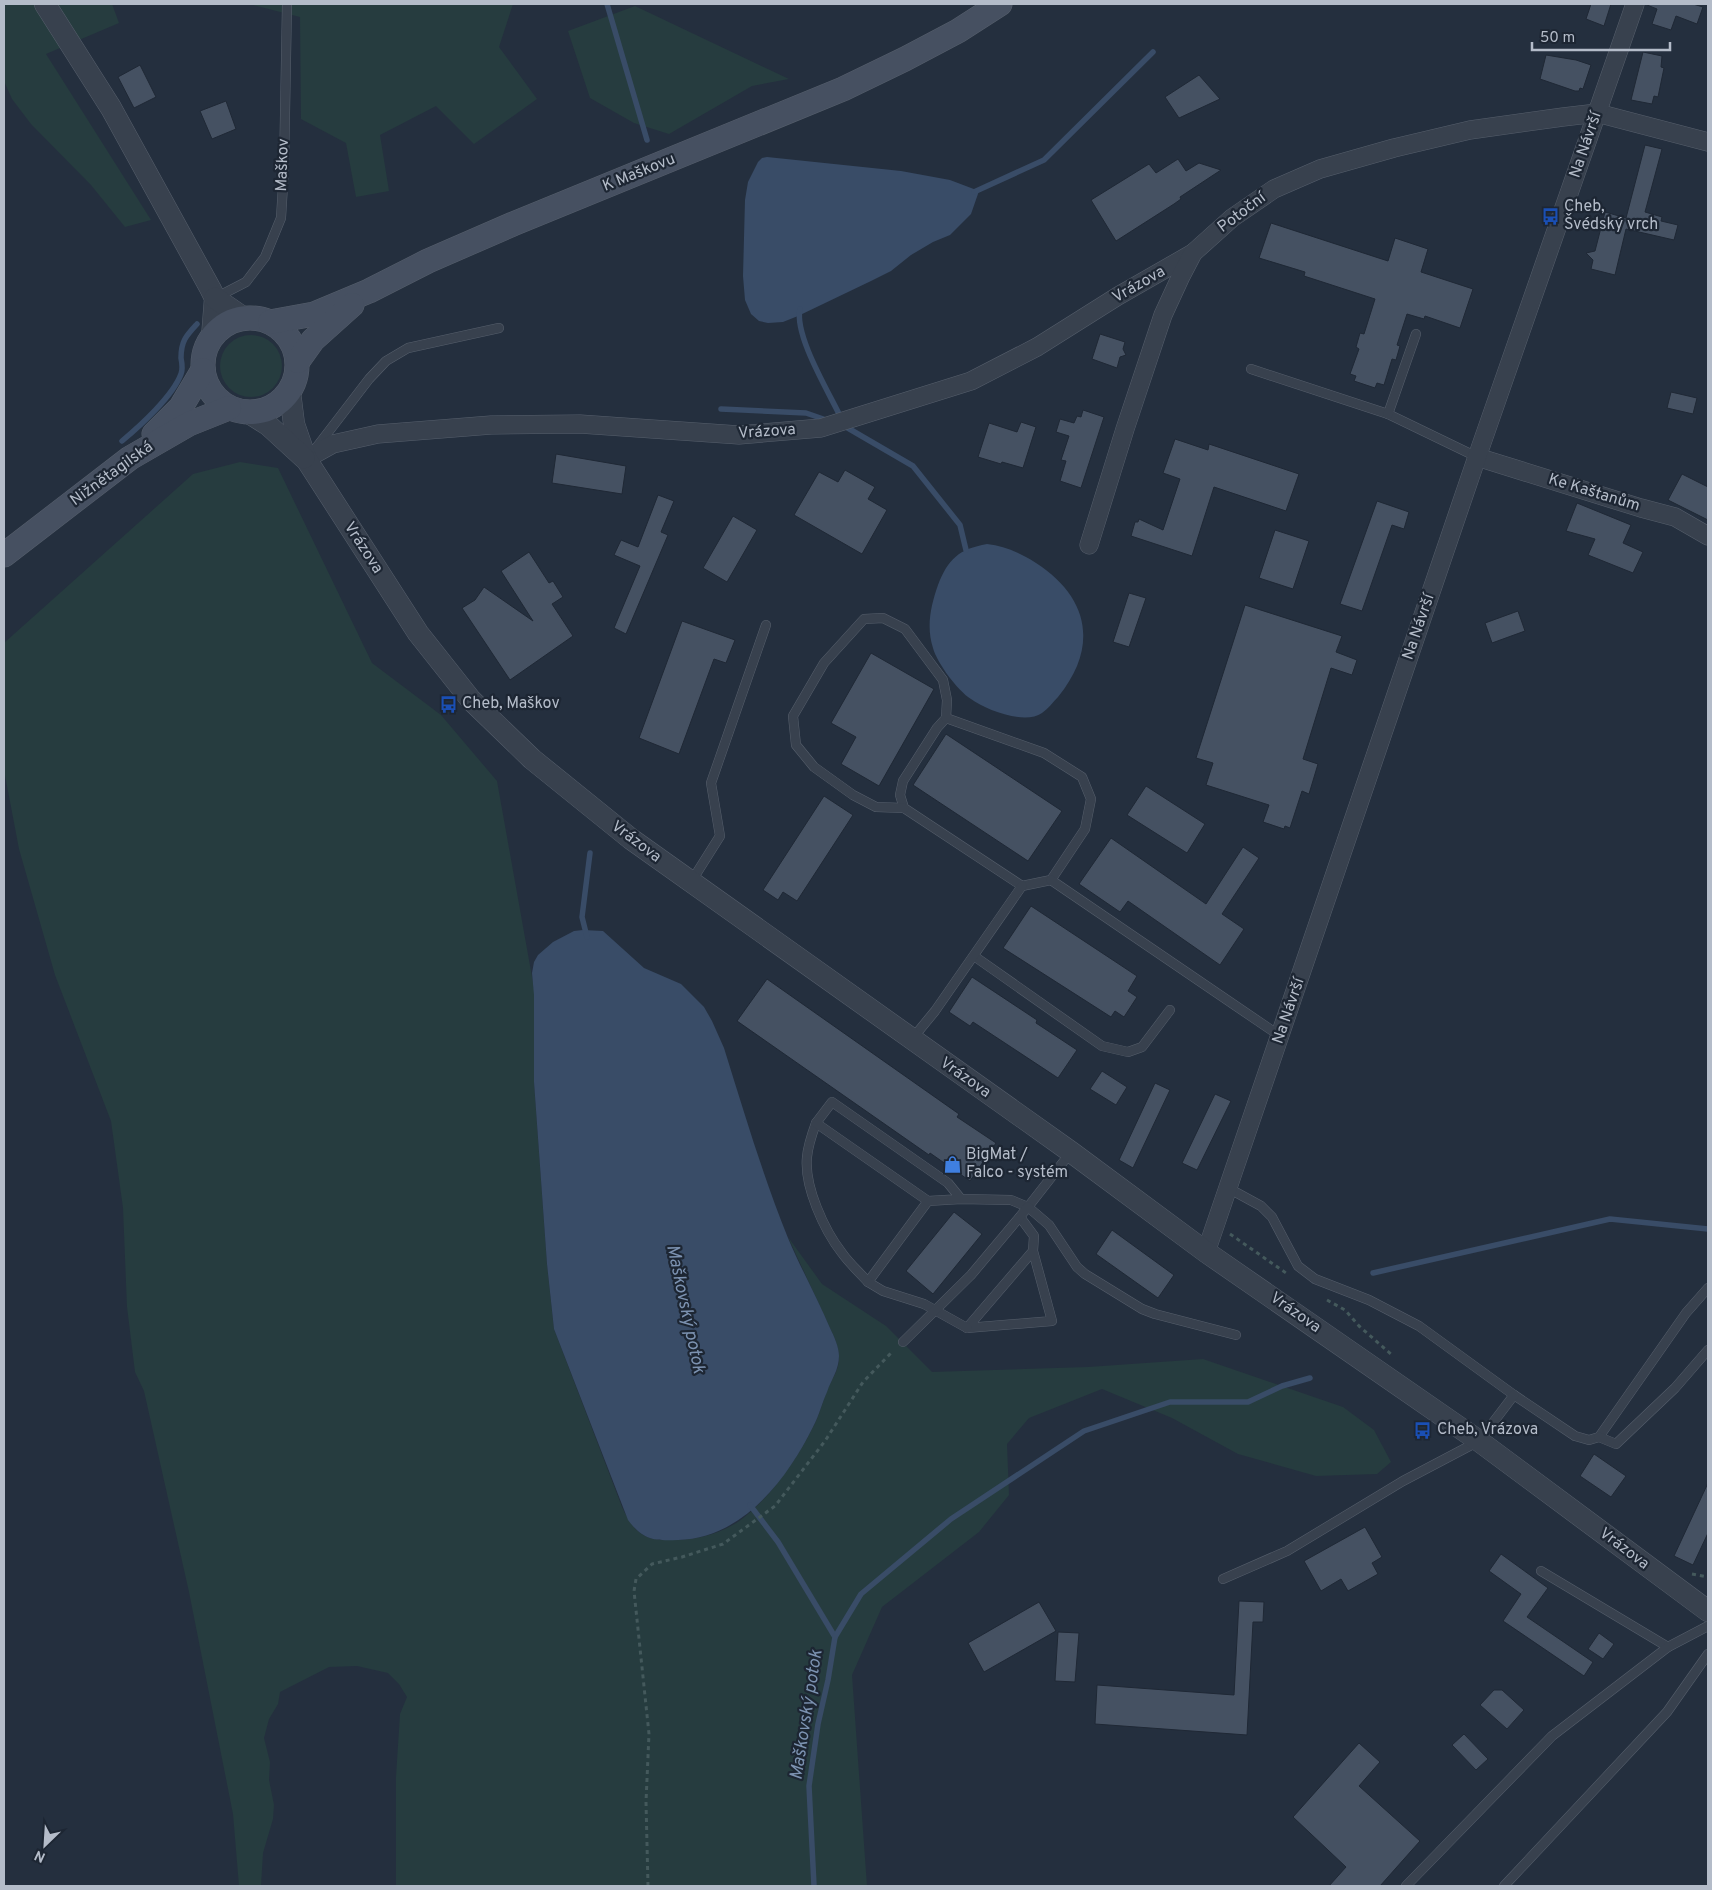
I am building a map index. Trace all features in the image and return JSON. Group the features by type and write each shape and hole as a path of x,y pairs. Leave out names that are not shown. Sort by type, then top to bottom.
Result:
{"main road":[{"name":"K Maškovu","path":"270,322 314,314 369,291 428,261 513,224 843,89 958,31 1000,4"},
{"path":"298,361 313,340 369,291"},
{"path":"244,318 257,318 270,322 281,329 295,349 298,361 295,383 279,404 265,411 239,410 216,398 207,386 203,370 203,358 206,347 220,328 231,322 244,318"},
{"path":"130,458 181,407 203,370"},
{"name":"Nižnětagilská","path":"4,556 130,458 189,424 239,410"}],"street":[{"path":"46,4 112,108 215,298 244,318"},
{"name":"Na Návrší","path":"1206,1252 1477,457 1635,4"},
{"path":"1597,113 1708,142"},
{"name":"Potoční","path":"1089,545 1163,315 1193,253 1232,218 1274,189 1320,169 1394,148 1470,130 1597,113"},
{"name":"Vrázova","path":"306,459 333,444 378,434 492,425 580,424 739,435 821,428 971,381 1037,347 1118,296 1193,253"},
{"path":"212,338 215,298"},
{"name":"Vrázova","path":"290,392 294,424 306,459 418,633 471,700 532,759 631,839 1071,1152 1206,1252 1479,1441 1708,1611"},
{"path":"239,410 268,425 306,459"},
{"name":"Ke Kaštanům","path":"1477,457 1675,517 1708,536"}],"lane":[{"name":"Maškov","path":"215,298 246,282 265,257 281,218 284,170 287,4"},
{"path":"306,459 328,434 369,379 386,361 408,348 499,328"},
{"path":"1388,414 1416,334"},
{"path":"1251,368 1388,414 1477,457"},
{"path":"904,808 900,795 903,781 937,728 946,718 947,700 942,680 905,629 883,618 864,619 824,663 793,716 796,745 814,768 853,795 876,807 904,808 1022,886"},
{"path":"691,882 720,836 711,784 766,625"},
{"path":"911,1040 936,1011 1022,886 1050,880 1085,829 1091,798 1082,777 1044,752 946,718"},
{"path":"1050,880 1280,1036"},
{"path":"974,956 1102,1046 1128,1052 1142,1047 1170,1010"},
{"path":"961,1198 948,1183 832,1102 816,1123 810,1140 807,1158 808,1182 818,1211 841,1253 868,1282 883,1291 924,1304 967,1328 1052,1321 1033,1251 1034,1236 1020,1217"},
{"path":"816,1123 928,1201 961,1198 1011,1200 1028,1207 1049,1225 1077,1267 1085,1274 1142,1309 1236,1335"},
{"path":"903,1342 971,1275 1071,1152"},
{"path":"1228,1188 1261,1206 1272,1217 1298,1266 1315,1279 1369,1300 1419,1326 1514,1395 1575,1436 1589,1440 1599,1437 1686,1313 1708,1288"},
{"path":"868,1282 928,1201"},
{"path":"967,1328 1033,1251"},
{"path":"1599,1437 1616,1444 1675,1388 1708,1350"},
{"path":"1223,1579 1287,1551 1404,1481 1479,1441 1514,1395"},
{"path":"1541,1571 1668,1647"},
{"path":"1406,1886 1552,1736 1668,1647 1708,1626"},
{"path":"1504,1886 1668,1712 1708,1654"}],"path":[{"path":"648,1886 646,1802 649,1734 634,1591 636,1579 652,1564 723,1544 775,1506 825,1441 863,1382 903,1342"}],"green space":[{"path":"4,4 112,4 119,23 46,54 151,220 125,227 91,185 31,124 12,99 4,81"},
{"path":"249,4 513,4 499,47 537,99 474,144 436,106 380,135 389,191 356,197 346,143 301,119 300,17"},
{"path":"635,6 789,79 752,86 669,134 634,123 590,98 568,31"},
{"path":"245,335 257,335 273,344 280,354 282,366 280,378 273,388 257,397 245,397 234,392 225,383 220,372 220,360 225,349 234,340"},
{"path":"240,462 278,468 372,663 441,715 497,781 534,988 534,1082 547,1264 554,1329 622,1507 636,1530 655,1539 683,1540 710,1535 735,1524 763,1500 782,1477 799,1453 819,1415 827,1390 837,1370 839,1353 835,1339 788,1237 822,1284 886,1326 932,1372 1088,1367 1203,1359 1343,1407 1374,1430 1391,1462 1377,1474 1316,1476 1238,1454 1172,1418 1102,1389 1029,1418 1007,1444 1009,1495 979,1532 882,1607 852,1675 867,1886 396,1886 396,1777 400,1714 407,1697 399,1684 388,1673 357,1666 329,1667 280,1692 278,1704 269,1719 264,1738 270,1762 269,1780 274,1805 273,1819 263,1853 261,1886 239,1886 233,1814 189,1592 144,1391 135,1372 127,1307 123,1208 111,1121 55,975 19,849 4,770 4,643 193,474"}],"water":[{"path":"762,158 901,171 950,180 979,191 971,214 950,235 933,242 911,255 891,271 871,281 798,316 783,322 768,323 759,321 751,314 745,300 743,276 745,200 748,182 758,162"},
{"path":"987,544 1000,546 1018,553 1054,576 1068,591 1077,607 1082,624 1083,642 1079,660 1071,678 1058,697 1042,713 1035,716 1016,717 1006,715 986,708 971,699 960,690 949,676 933,648 930,632 931,608 935,593 946,568 962,552"},
{"path":"574,931 603,931 644,968 681,984 704,1007 724,1048 762,1168 788,1238 835,1338 838,1349 838,1366 817,1418 790,1467 759,1503 742,1518 722,1529 701,1537 678,1540 650,1538 639,1532 628,1520 554,1329 547,1264 534,1082 534,995 532,973 534,962 538,955 553,942"}],"building":[{"path":"1591,4 1611,4 1604,26 1586,19"},
{"path":"1647,4 1693,4 1703,7 1697,24 1676,16 1671,30 1652,24 1657,9"},
{"path":"1643,52 1662,56 1661,67 1664,68 1658,97 1654,96 1652,104 1631,100"},
{"path":"1546,55 1576,60 1591,65 1583,89 1580,88 1579,91 1575,91 1540,79"},
{"path":"140,65 156,97 134,108 118,77"},
{"path":"1199,75 1220,99 1179,118 1165,97"},
{"path":"226,101 236,129 212,139 200,111"},
{"path":"1645,145 1662,149 1645,212 1662,217 1661,221 1678,225 1674,240 1626,229 1615,275 1591,269 1593,260 1586,253 1595,251 1605,212 1626,218"},
{"path":"1178,159 1186,171 1199,163 1221,170 1180,197 1181,199 1174,204 1116,241 1091,200 1149,164 1156,173"},
{"path":"1271,223 1388,261 1395,238 1428,249 1421,272 1473,289 1460,328 1425,316 1424,319 1407,314 1397,345 1400,346 1396,360 1392,359 1384,385 1377,383 1375,388 1354,381 1356,376 1350,374 1359,349 1356,347 1360,333 1364,334 1375,299 1304,276 1305,272 1259,258"},
{"path":"1100,334 1125,342 1123,349 1126,355 1120,357 1117,368 1092,359"},
{"path":"1671,392 1697,398 1693,414 1667,408"},
{"path":"1083,410 1104,417 1081,488 1060,481 1066,461 1061,460 1069,436 1056,432 1060,419 1074,423 1077,416 1081,417"},
{"path":"1021,422 1036,427 1023,468 978,457 989,423 1017,432"},
{"path":"1175,439 1208,450 1209,444 1299,474 1286,511 1214,487 1192,556 1131,536 1135,522 1138,522 1139,519 1163,530 1180,479 1163,473"},
{"path":"556,454 626,466 622,494 552,483"},
{"path":"845,470 875,487 868,499 887,510 862,554 794,515 819,472 838,482"},
{"path":"1682,474 1708,487 1708,520 1668,500"},
{"path":"658,495 674,501 661,532 668,535 626,634 614,628 640,566 614,555 621,540 638,547"},
{"path":"1377,501 1409,512 1404,529 1392,525 1362,611 1340,604"},
{"path":"1577,503 1631,525 1623,543 1643,552 1633,573 1588,555 1595,539 1566,531"},
{"path":"733,516 757,530 727,582 703,568"},
{"path":"1275,530 1309,541 1293,589 1259,578"},
{"path":"529,552 549,583 553,581 563,597 552,604 573,636 510,680 462,608 475,600 484,587 533,621 501,571"},
{"path":"1129,593 1146,598 1129,647 1113,642"},
{"path":"1245,605 1342,636 1336,652 1357,660 1352,675 1331,668 1303,759 1318,764 1309,794 1302,791 1290,828 1285,826 1284,829 1263,822 1269,805 1206,785 1213,763 1196,758"},
{"path":"1518,611 1525,631 1492,643 1485,623"},
{"path":"682,621 735,640 726,663 714,659 679,754 639,738"},
{"path":"871,653 934,689 879,786 841,764 856,737 831,723"},
{"path":"946,734 1062,811 1028,861 913,785"},
{"path":"1146,786 1205,824 1187,853 1127,815"},
{"path":"824,796 853,815 797,901 783,892 778,900 763,890"},
{"path":"1111,838 1206,904 1243,847 1259,858 1222,914 1244,929 1220,965 1128,901 1120,912 1079,884"},
{"path":"1031,906 1137,976 1128,991 1137,997 1124,1017 1115,1011 1111,1017 1003,948"},
{"path":"972,977 1037,1020 1036,1023 1077,1050 1058,1078 973,1022 970,1026 949,1012"},
{"path":"767,979 959,1114 957,1117 996,1143 970,1181 930,1153 929,1155 737,1021"},
{"path":"1102,1071 1127,1087 1116,1105 1090,1089"},
{"path":"1155,1083 1170,1090 1133,1168 1119,1160"},
{"path":"1215,1094 1231,1101 1197,1170 1182,1163"},
{"path":"954,1212 982,1234 933,1294 906,1271"},
{"path":"1112,1230 1174,1275 1158,1298 1096,1254"},
{"path":"1594,1454 1626,1476 1611,1497 1580,1476"},
{"path":"1708,1483 1708,1533 1693,1565 1674,1556"},
{"path":"1365,1527 1382,1557 1372,1563 1378,1574 1348,1591 1341,1579 1321,1591 1304,1561"},
{"path":"1501,1554 1548,1588 1527,1617 1593,1662 1584,1676 1503,1621 1521,1594 1489,1571"},
{"path":"1239,1601 1264,1602 1263,1622 1253,1622 1247,1735 1095,1724 1097,1685 1234,1695"},
{"path":"1039,1602 1056,1631 984,1672 968,1643"},
{"path":"1058,1632 1079,1633 1075,1682 1055,1681"},
{"path":"1599,1633 1614,1644 1603,1659 1588,1649"},
{"path":"1494,1690 1502,1690 1524,1710 1507,1729 1480,1705"},
{"path":"1464,1734 1488,1759 1476,1770 1452,1745"},
{"path":"1359,1743 1380,1762 1359,1786 1420,1841 1380,1886 1329,1886 1346,1867 1293,1817"}],"waterway":[{"name":"Maškovský potok","path":"607,4 647,140"},
{"path":"974,192 1044,160 1153,52"},
{"path":"800,309 802,334 807,349 842,420"},
{"path":"122,441 164,401 177,383 182,370 181,352 183,343 197,324"},
{"path":"721,409 806,413 829,421"},
{"path":"846,427 913,466 960,525 966,550"},
{"name":"Maškovský potok","path":"587,937 582,917 590,853"},
{"path":"1373,1273 1610,1219 1708,1229"},
{"path":"835,1637 861,1594 951,1519 1084,1431 1170,1402 1248,1402 1282,1386 1310,1378"},
{"name":"Maškovský potok","path":"750,1505 778,1542 835,1637 818,1724 809,1786 814,1886"}],"place":[{"name":"Cheb, Švédský vrch","path":"1550,216"},
{"name":"Cheb, Maškov","path":"448,704"},
{"name":"BigMat / Falco - systém","path":"952,1164"},
{"name":"Cheb, Vrázova","path":"1423,1430"}]}
